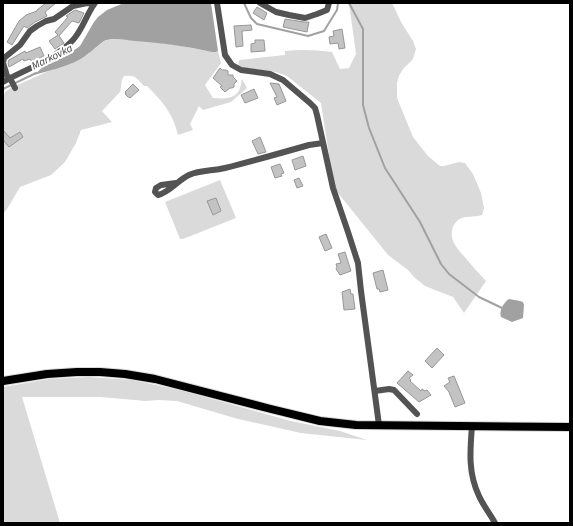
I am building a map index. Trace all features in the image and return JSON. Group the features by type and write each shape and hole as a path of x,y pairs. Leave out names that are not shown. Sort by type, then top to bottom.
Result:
{"main road":[{"path":"3,381 47,374 84,372 125,374 155,379 320,421 380,426 570,427"}],"street":[{"path":"95,3 82,29 73,40 10,82 3,63 4,58 20,45 30,31 54,19 73,6 95,3"},
{"path":"217,3 225,55 232,65 241,70 270,74 283,80 310,103 315,108 318,115 333,188 358,263 360,290 380,426"},
{"path":"260,3 276,12 305,18 327,10 329,3"},
{"path":"176,183 188,175 195,173 223,169 308,145 323,143"},
{"path":"375,391 389,389 394,390 417,414"},
{"path":"472,426 470,454 471,472 480,497 495,523"}],"shaded area":[{"path":"124,3 211,3 218,51 212,52 164,44 111,39 104,41 79,60 62,67 34,75 44,66 66,56 80,46 98,17 107,10"},
{"path":"349,3 392,3 416,49 413,59 403,69 397,83 397,98 413,137 428,156 440,166 459,162 465,163 473,174 481,193 484,208 482,215 461,218 456,222 452,231 453,240 456,246 486,281 464,313 453,297 425,286 408,270 388,255 334,188 321,103 287,76 276,72 238,67 239,60 285,55 285,51 314,50 332,52 340,69 349,68 356,54"},
{"path":"113,39 138,40 212,52 218,51 221,63 205,85 213,98 233,96 239,90 242,79 247,88 231,102 203,110 199,106 190,124 193,130 178,135 170,114 147,86 144,86 136,78 124,76 120,92 102,111 112,122 81,130 76,143 65,162 51,175 20,187 3,214 4,94 7,90 13,87 51,70 79,60 104,41"},
{"path":"220,180 236,218 180,239 165,202"},
{"path":"509,299 523,302 523,318 512,322 501,317 502,307"},
{"path":"88,377 132,380 180,390 291,421 340,431 367,440 301,433 238,419 177,401 145,401 101,397 22,397 60,523 3,523 3,387 49,379"}],"building":[{"path":"46,3 56,3 45,12 47,16 27,28 24,26 12,45 7,42 19,21 26,15 37,11"},
{"path":"257,7 267,13 264,20 253,13"},
{"path":"75,10 84,13 79,23 72,21 59,36 64,43 55,49 49,41 58,35 55,32 68,17 66,16"},
{"path":"285,19 309,22 307,32 283,27"},
{"path":"251,25 252,30 242,31 243,46 236,47 234,26"},
{"path":"342,29 345,48 339,49 338,43 330,44 329,37 334,36 333,31"},
{"path":"255,40 264,40 265,51 251,52 251,44 255,43"},
{"path":"40,47 44,56 32,62 30,59 24,61 23,59 9,67 9,60 25,51 26,53"},
{"path":"220,68 228,71 228,75 233,75 237,81 234,84 234,87 225,92 220,87 222,86 213,78"},
{"path":"270,83 279,84 286,101 277,105 274,98 277,97"},
{"path":"133,84 139,90 130,98 125,94 125,92"},
{"path":"254,89 258,98 245,103 241,95"},
{"path":"3,130 10,138 20,132 23,137 9,147 3,140"},
{"path":"260,137 266,152 258,154 252,141"},
{"path":"303,156 306,166 295,170 292,160"},
{"path":"280,164 284,173 281,174 282,176 275,178 271,167"},
{"path":"299,178 303,186 297,188 294,180"},
{"path":"216,198 221,211 213,215 207,201"},
{"path":"326,234 332,248 325,251 319,237"},
{"path":"345,252 351,271 340,275 336,269 336,264 341,263 338,254"},
{"path":"383,270 388,290 380,292 379,289 377,289 373,273"},
{"path":"350,289 351,294 353,294 355,309 344,310 342,292"},
{"path":"437,348 444,355 432,368 425,361"},
{"path":"408,371 413,375 409,378 411,380 410,381 421,391 422,389 425,391 427,390 431,395 419,402 397,383"},
{"path":"454,376 465,403 455,407 449,392 444,386 450,382 448,378"}],"waterway":[{"name":"Markovka","path":"244,3 251,18 257,24 308,36 324,31 337,10 338,3"},
{"path":"349,3 363,29 363,105 369,128 385,168 420,222 441,264 449,274 479,297 502,308"},
{"name":"Markovka","path":"3,89 36,73"}]}
